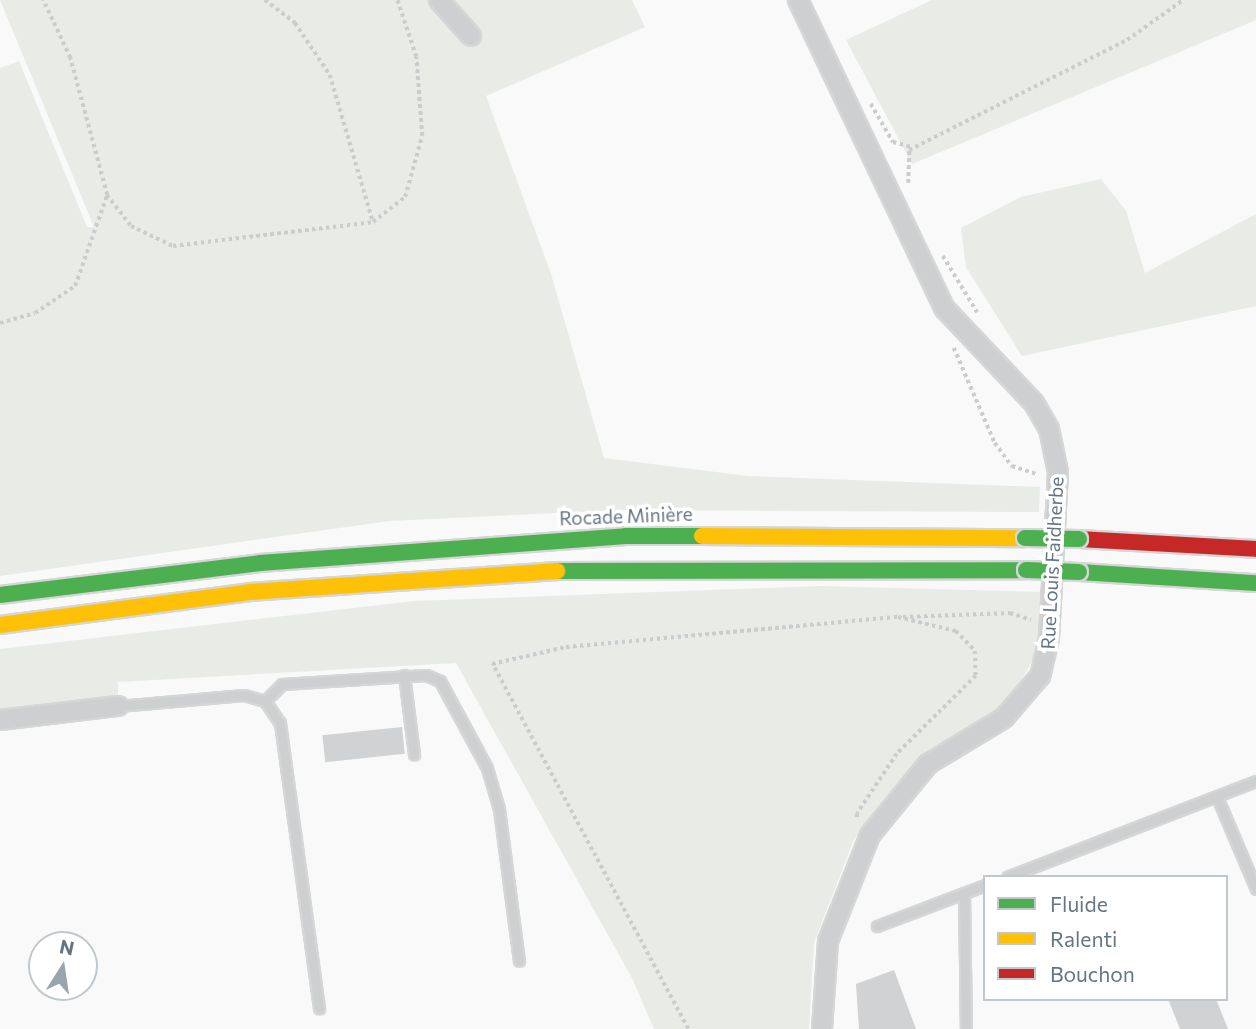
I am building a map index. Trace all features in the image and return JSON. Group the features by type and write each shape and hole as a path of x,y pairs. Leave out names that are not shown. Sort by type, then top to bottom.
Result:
{"highway":[{"name":"Rocade Minière","path":"0,595 260,563 587,538 888,533 1079,539 1256,549"},
{"path":"0,625 250,593 507,572 807,566 1080,572 1256,583"}],"street":[{"path":"439,0 471,36"},
{"name":"Rue Louis Faidherbe","path":"798,0 945,309 1034,403 1049,429 1058,477 1049,638 1040,676 1003,718 928,764 870,835 828,941 822,1029"},
{"path":"0,720 118,706"}],"lane":[{"path":"404,676 414,754"},
{"path":"265,701 282,684 404,676 440,681 487,768 519,961"},
{"path":"118,706 193,696 244,695 265,701 289,754 319,1008"},
{"path":"1012,875 1256,781"},
{"path":"1217,797 1256,890"},
{"path":"877,926 983,886"},
{"path":"964,893 966,1029"}],"path":[{"path":"43,0 70,58 107,195 131,226 173,246 373,222 405,197 422,136 416,57 397,0"},
{"path":"265,0 295,23 330,75 373,222"},
{"path":"912,192 904,169 909,149 1126,40 1183,0"},
{"path":"0,323 35,313 75,286 107,195"},
{"path":"942,254 981,318 968,334"},
{"path":"945,309 949,337 995,443 1012,466 1058,477"},
{"path":"688,1029 492,664 566,647 898,617 1010,613 1034,621"},
{"path":"870,835 856,814 868,794 897,754 970,687 977,668 970,643 956,631 898,617"}],"shaded area":[{"path":"0,0 632,0 645,27 486,96 551,274 604,458 748,476 1040,487 1039,512 621,510 389,521 0,576 0,68 19,61 87,227 94,227"},
{"path":"932,0 1256,0 1256,20 912,164 846,40"},
{"path":"1101,179 1126,211 1145,273 1256,214 1256,306 1022,356 966,267 961,228 1021,197"},
{"path":"820,586 1044,592 1039,649 1008,704 926,758 854,839 814,943 809,1029 654,1029 632,978 456,663 118,682 118,706 0,720 0,649 414,601"}],"building":[{"path":"402,727 405,754 325,762 322,735"},
{"path":"894,970 916,1029 859,1029 856,984"},
{"path":"1169,1001 1217,1001 1228,1029 1180,1029"}],"traffic: fast":[{"path":"0,595 260,563 626,536 702,536"},
{"path":"1025,538 1079,539"},
{"path":"557,571 1026,570"},
{"path":"1026,570 1079,572"},
{"path":"1079,572 1256,583"}],"traffic: slow":[{"path":"702,536 1025,538"},
{"path":"0,625 250,592 557,571"}],"traffic: jam":[{"path":"1079,539 1256,549"}]}
